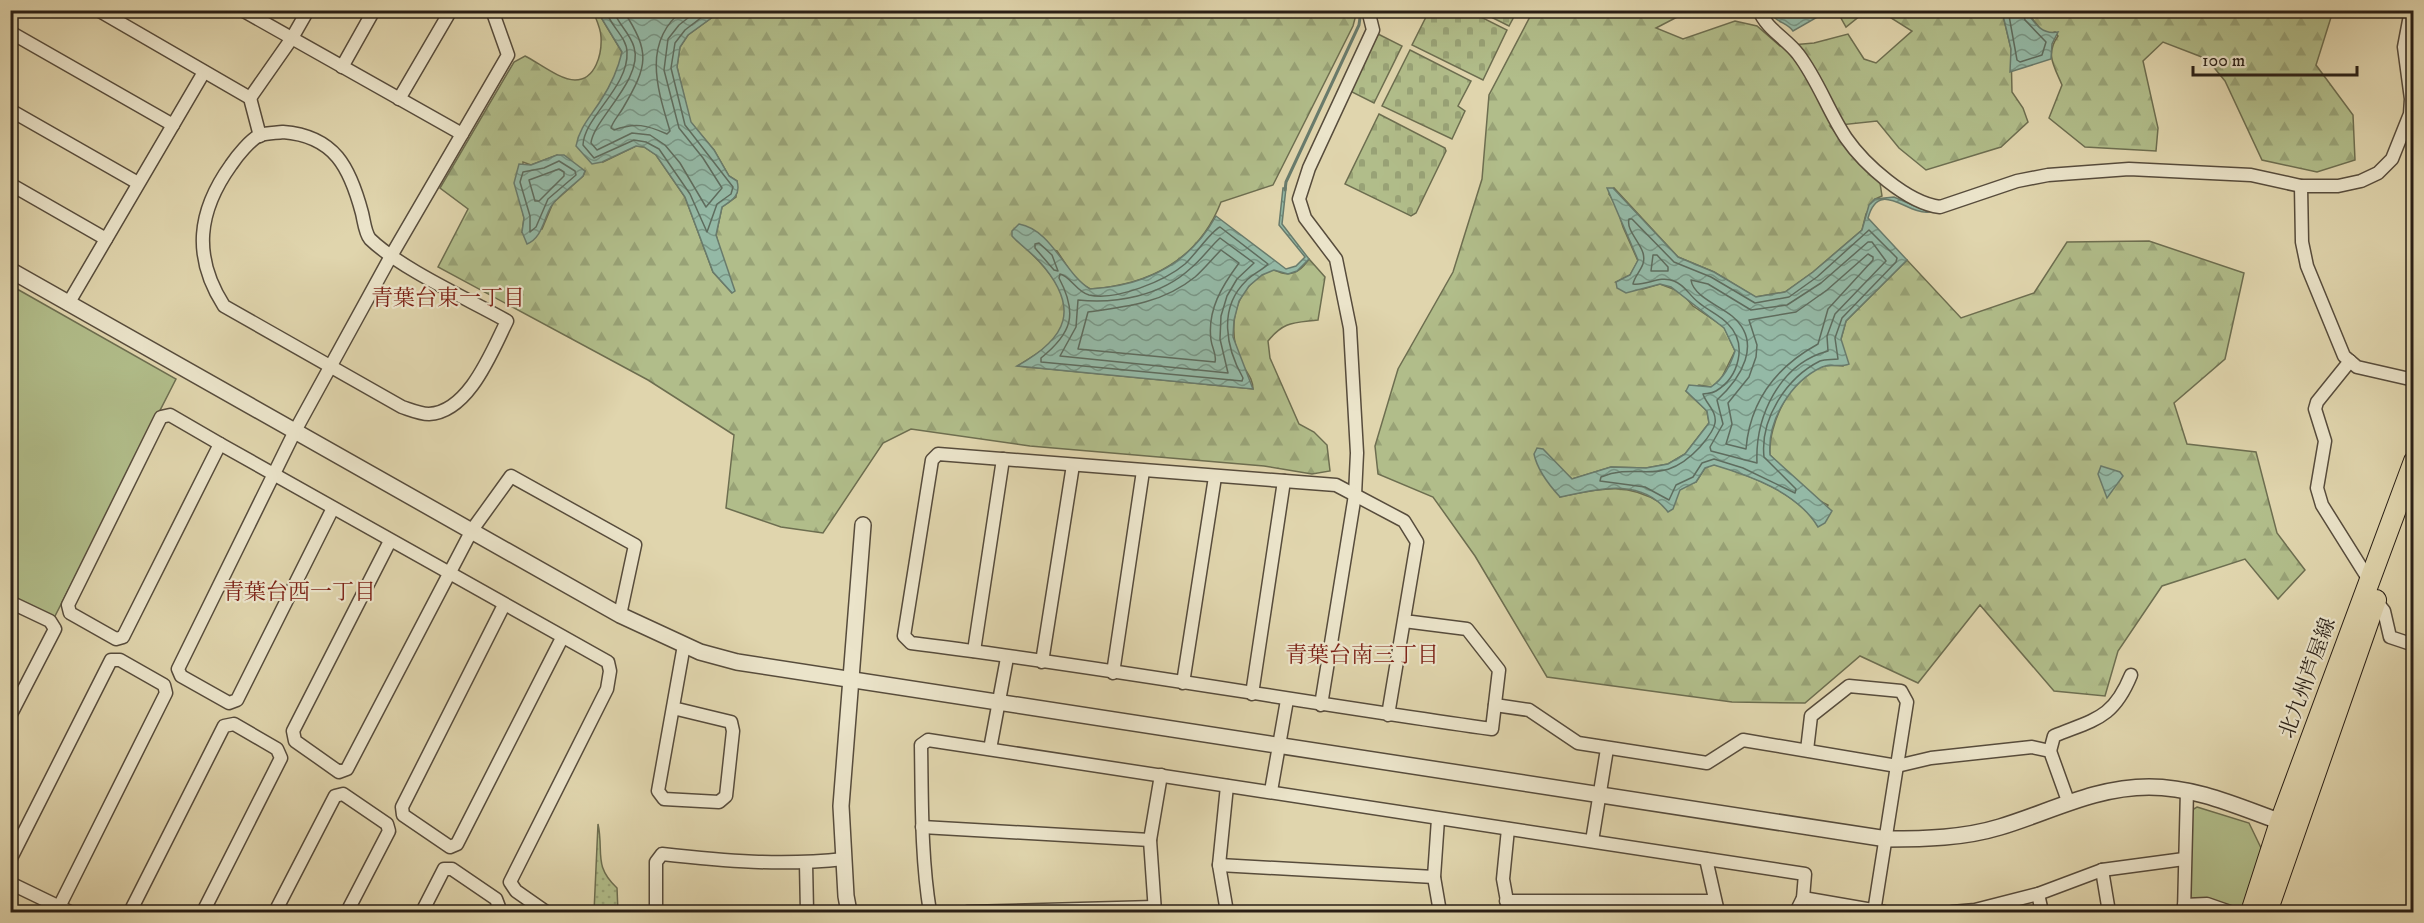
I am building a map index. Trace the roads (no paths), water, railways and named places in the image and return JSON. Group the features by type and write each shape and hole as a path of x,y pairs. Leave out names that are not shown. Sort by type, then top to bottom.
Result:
{"main road":[{"name":"北九州芦屋線","path":"2288,824 2369,580 2414,461"},
{"name":"北九州芦屋線","path":"2255,911 2376,601 2414,496"}],"street":[{"path":"98,10 250,98 260,136"},
{"path":"242,10 462,134"},
{"path":"250,98 292,38 308,10"},
{"path":"342,67 374,10"},
{"path":"399,99 451,10"},
{"path":"333,508 237,700 229,702 181,676 178,669 295,431 391,256 508,55 492,10"},
{"path":"1322,705 1355,495 1357,453 1348,317 1336,259 1305,218 1299,199 1309,168 1373,30 1368,10"},
{"path":"1759,10 1770,26 1797,52 1806,65 1847,139 1896,188 1929,206 1940,207 2018,181 2048,174 2129,169 2251,175 2301,186 2338,186 2361,181 2378,173 2392,159 2410,114 2404,47 2411,10"},
{"path":"10,32 173,125"},
{"path":"68,304 204,72"},
{"path":"10,110 138,183"},
{"path":"283,132 301,134 319,141 347,167 368,237 391,256 507,321 481,374 464,395 447,408 431,414 402,407 224,306 209,279 202,238 208,202 236,158 260,136 283,132"},
{"path":"10,184 106,239"},
{"path":"2301,186 2302,242 2307,266 2344,356 2357,367 2414,380"},
{"path":"10,270 620,615 684,645 737,663 1887,839 1937,839 1999,828 2068,801 2100,793 2149,787 2187,790 2224,800 2288,824"},
{"path":"2350,361 2317,402 2315,409 2325,441 2317,488 2322,505 2369,580"},
{"path":"220,444 123,637 116,639 70,613 68,605 161,417 170,415 608,662 610,671 607,689 510,882 516,891 546,912"},
{"path":"1388,715 1417,542 1404,521 1336,485 938,454 932,460 904,636 911,643 974,651 1007,658 1042,662 1287,700 1388,715 1491,729 1499,670 1467,629 1404,621"},
{"path":"974,651 1003,459"},
{"path":"1042,662 1073,465"},
{"path":"1113,673 1143,471"},
{"path":"390,541 293,732 295,741 339,772 347,769 471,530 512,476 635,545 620,615"},
{"path":"1183,683 1215,477"},
{"path":"1252,694 1284,481"},
{"path":"849,912 841,806 863,525"},
{"path":"2376,601 2384,611 2390,637 2414,645"},
{"path":"10,602 50,621 54,629 10,716"},
{"path":"504,605 402,807 403,815 450,847 456,844 562,638"},
{"path":"673,708 731,722 733,730 726,796 719,802 664,800 658,791 684,645"},
{"path":"990,749 1007,658"},
{"path":"10,860 111,660 120,660 164,685 166,693 65,910 10,883"},
{"path":"2068,801 2050,752 2054,736 2105,715 2118,704 2131,675"},
{"path":"1807,750 1811,717 1849,686 1901,691 1906,702 1887,839 1874,912"},
{"path":"1271,791 1287,700"},
{"path":"1495,705 1529,710 1578,743 1707,764 1743,740 1897,766 1931,758 2032,747 2050,752"},
{"path":"130,912 224,726 234,724 277,749 281,758 203,912"},
{"path":"930,912 923,870 921,745 928,740 1805,874 1803,898 1796,912"},
{"path":"1592,841 1607,749"},
{"path":"967,912 1155,910 1150,840 1161,775"},
{"path":"1227,786 1219,864 1227,912"},
{"path":"2187,790 2184,909 2207,904 2230,912"},
{"path":"275,912 335,796 343,794 387,824 389,831 347,912"},
{"path":"1438,819 1434,877 1440,912"},
{"path":"922,827 1150,840"},
{"path":"1508,829 1503,879 1507,907 1717,907 1706,859"},
{"path":"656,912 656,862 662,854 737,863 806,863 844,859"},
{"path":"1952,912 1975,911 2038,894 2102,870 2184,859"},
{"path":"806,863 807,912"},
{"path":"1219,864 1434,877"},
{"path":"422,912 444,869 452,869 496,899 499,907 496,912"},
{"path":"2102,870 2109,912"},
{"path":"2038,894 2042,912"},
{"path":"1803,898 1884,912"}],"water":[{"path":"1770,10 1828,11 1793,31 1775,18"},
{"path":"599,11 721,11 688,35 680,47 677,67 691,122 714,150 729,176 737,181 737,194 722,207 716,235 735,291 732,293 713,272 685,197 656,155 644,147 636,146 602,162 592,164 576,146 583,128 611,83 622,52"},
{"path":"2002,11 2026,11 2043,30 2058,32 2052,44 2051,59 2010,72 2011,49"},
{"path":"557,155 564,155 585,171 583,176 555,201 540,232 527,244 522,232 524,218 514,183 519,164 531,165"},
{"path":"1283,188 1286,188 1282,224 1309,259 1297,271 1288,274 1274,270 1262,275 1249,286 1239,301 1234,320 1233,337 1253,389 1017,366 1048,344 1057,333 1063,321 1064,307 1052,278 1036,258 1012,236 1012,231 1019,224 1040,234 1081,282 1090,289 1129,283 1163,270 1193,248 1216,216 1286,269 1296,266 1305,257 1279,225"},
{"path":"1607,188 1613,188 1678,257 1714,272 1756,297 1785,292 1813,272 1862,230 1869,205 1875,199 1894,197 1929,212 1912,209 1886,199 1873,206 1868,218 1907,260 1846,321 1841,339 1849,364 1822,367 1800,382 1783,404 1772,429 1770,455 1832,511 1825,523 1818,527 1798,504 1772,487 1743,474 1714,465 1705,468 1696,482 1680,490 1673,509 1668,512 1657,501 1645,494 1618,488 1560,497 1544,477 1534,454 1537,448 1543,449 1572,479 1611,467 1646,468 1668,464 1685,454 1709,423 1707,411 1686,391 1689,385 1711,387 1720,380 1735,351 1724,328 1671,287 1660,284 1626,293 1617,288 1616,282 1630,275 1638,260"},
{"path":"2101,466 2120,472 2123,476 2107,498 2098,474"}],"waterway":[{"path":"1285,190 1286,182 1359,25 1361,10"}],"district":[{"name":"青葉台東一丁目","path":"448,298"},
{"name":"青葉台西一丁目","path":"299,592"},
{"name":"青葉台南三丁目","path":"1362,655"}]}
